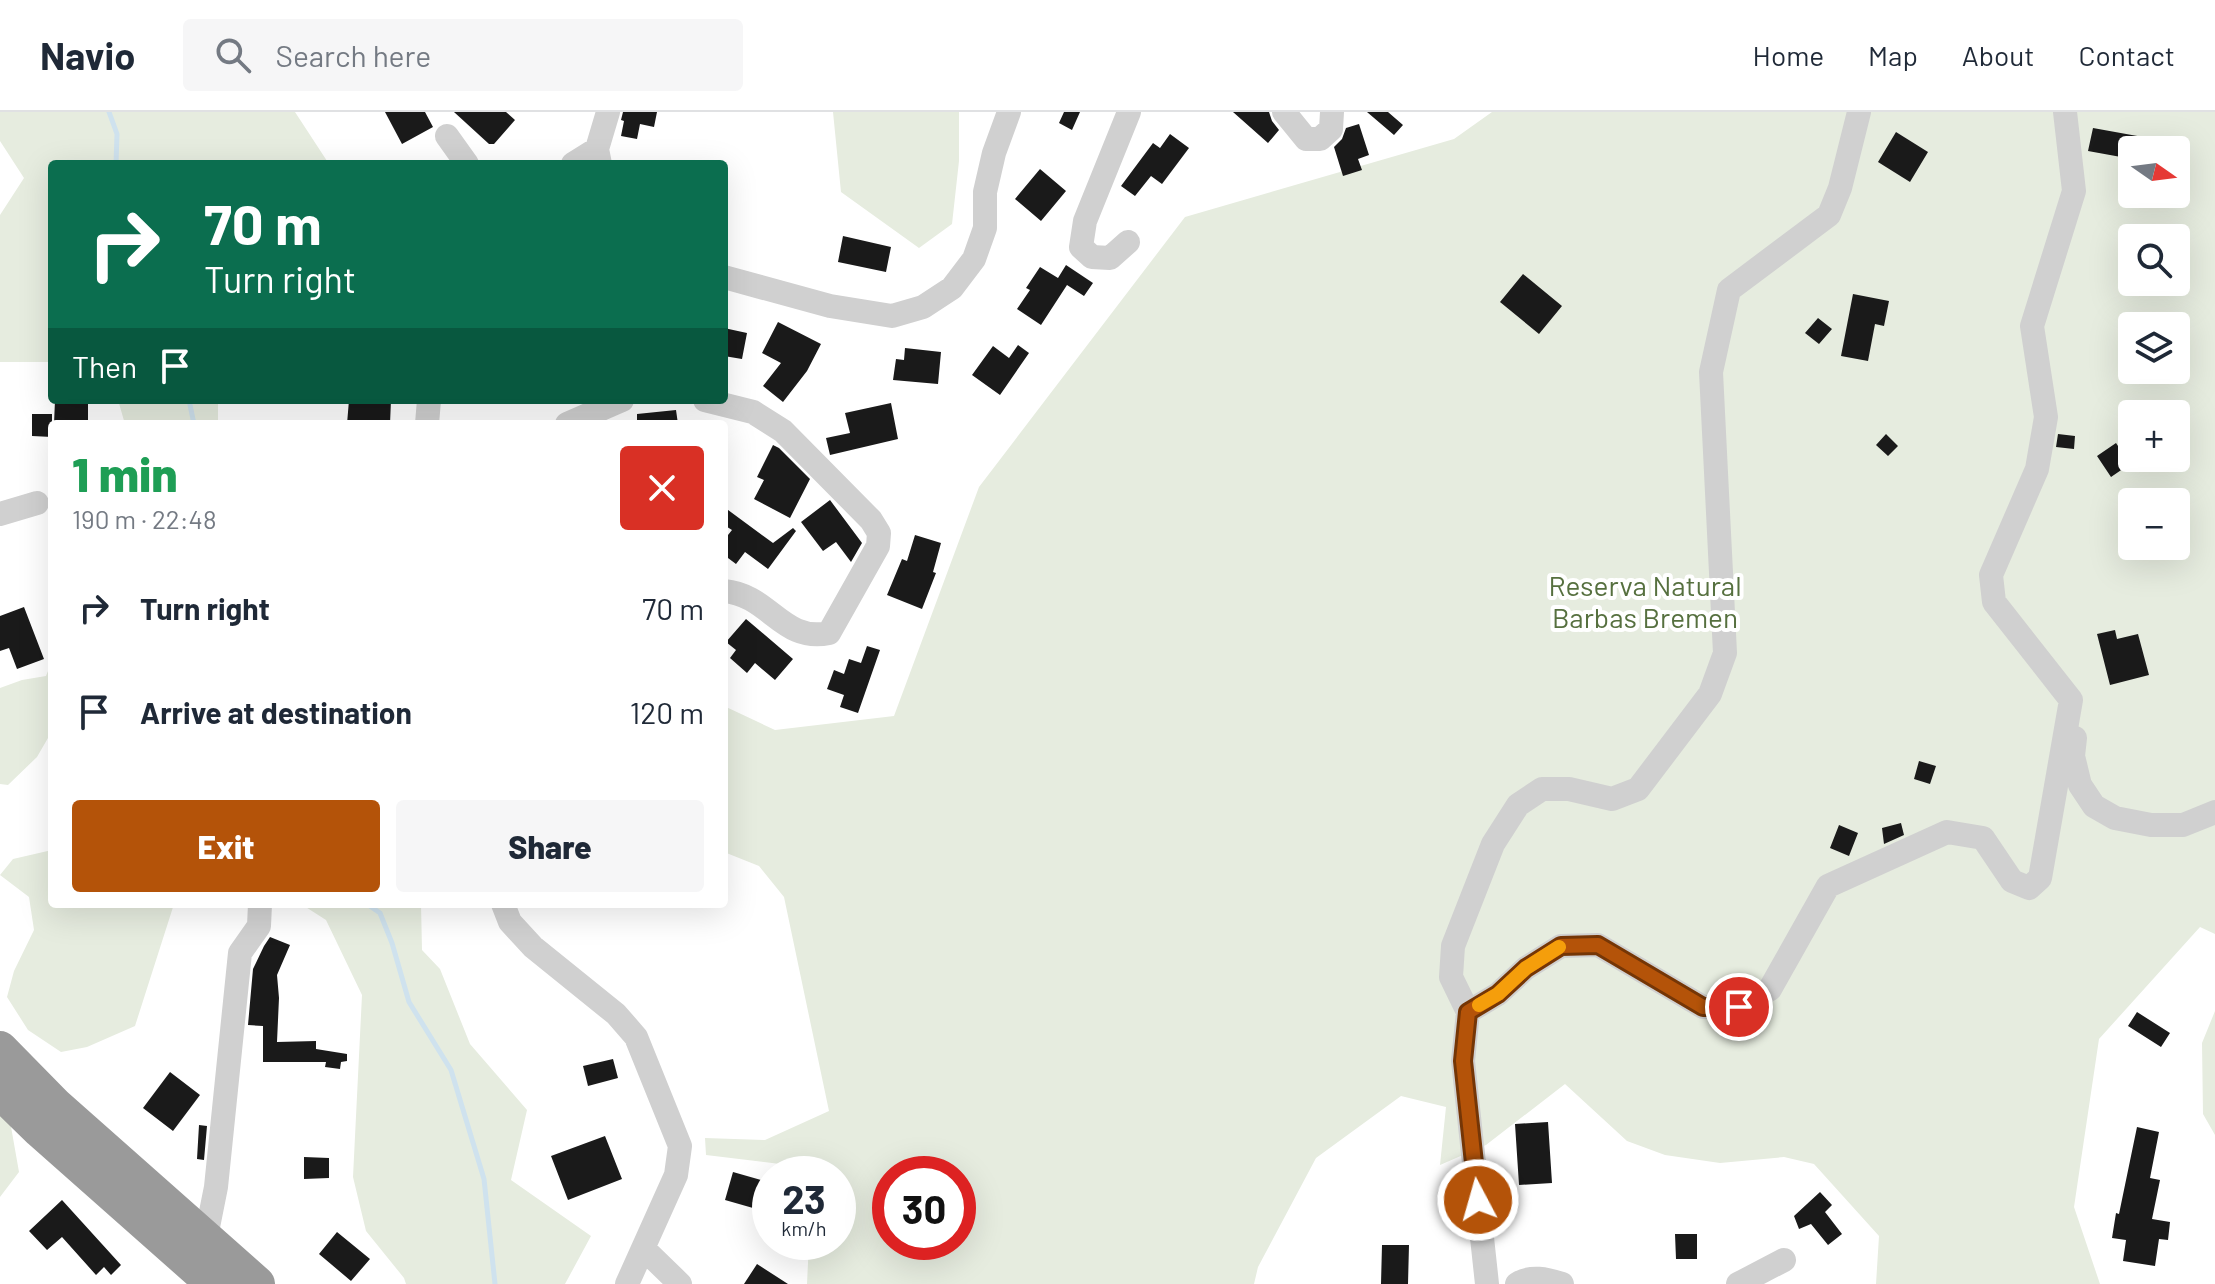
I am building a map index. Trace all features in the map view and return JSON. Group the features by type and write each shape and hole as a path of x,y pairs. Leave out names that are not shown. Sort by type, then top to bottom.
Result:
{"highway":[{"path":"0,1049 56,1106 257,1284"},
{"path":"0,1091 214,1284"}],"street":[{"path":"598,156 608,112"},
{"path":"728,278 830,306 892,316 923,307 952,288 974,259 985,228 985,192 994,153 1009,112"},
{"path":"1128,242 1110,258 1092,257 1081,247 1085,221 1129,112"},
{"path":"1284,112 1306,139 1320,139 1331,129 1332,112"},
{"path":"1487,1284 1463,1061 1468,1012 1451,977 1453,946 1493,844 1518,805 1542,789 1569,789 1612,799 1638,789 1710,694 1725,653 1711,372 1729,290 1829,215 1840,188 1859,112"},
{"path":"2065,112 2074,191 2032,326 2046,417 2037,469 1991,575 1994,602 2071,700 2076,724 2073,756 2080,785 2094,806 2115,818 2151,825 2183,825 2215,812"},
{"path":"447,136 464,160"},
{"path":"576,420 613,404"},
{"path":"721,404 753,412 783,431 871,520 879,533 878,546 829,633 813,637 796,632 747,596 728,592"},
{"path":"0,514 37,503"},
{"path":"1468,1012 1498,994 1526,968 1561,946 1598,945 1703,1007 1739,1007 1770,989 1828,886 1947,832 1983,838 2012,881 2029,888 2040,878 2071,700"},
{"path":"206,1237 216,1187 240,953 259,926 260,908"},
{"path":"505,908 510,922 533,947 616,1014 636,1037 680,1146 676,1175 627,1284"},
{"path":"644,1249 680,1284"},
{"path":"1738,1284 1784,1260"},
{"path":"1517,1284 1526,1278 1549,1279 1562,1284"}],"green space":[{"path":"0,112 295,112 326,160 48,160 48,362 0,362 0,215 24,178 0,141"},
{"path":"833,112 959,112 959,161 952,224 919,248 841,192"},
{"name":"Reserva Natural Barbas Bremen","path":"1492,112 2215,112 2215,934 2200,927 2099,1039 2074,1207 2100,1284 1876,1284 1879,1236 1814,1164 1784,1157 1720,1163 1665,1155 1627,1141 1565,1084 1486,1145 1440,1165 1446,1107 1401,1096 1316,1158 1258,1267 1254,1284 807,1284 808,1260 856,1260 856,1156 752,1156 752,1161 706,1155 705,1138 765,1140 829,1111 784,897 759,866 728,854 728,708 775,730 894,716 979,487 1185,217 1454,139"},
{"path":"119,404 218,404 218,420 124,420"},
{"path":"48,671 48,738 37,757 8,785 0,784 0,688 46,676"},
{"path":"48,851 48,908 173,908 135,1026 87,1047 61,1052 28,1030 7,997 14,971 34,930 29,897 0,875 13,859"},
{"path":"307,908 421,908 422,950 440,969 470,1044 527,1110 511,1180 591,1236 565,1284 406,1284 366,1231 353,1177 362,995 326,920"},
{"path":"2215,1011 2215,1135 2203,1114 2202,1043"},
{"path":"0,1113 10,1121 19,1172 0,1197"}],"building":[{"path":"385,112 425,112 433,127 402,144"},
{"path":"454,112 506,112 515,120 494,144 489,144"},
{"path":"623,112 657,112 654,127 640,124 637,139 621,136"},
{"path":"1064,112 1080,112 1072,130 1059,123"},
{"path":"1233,112 1269,112 1279,130 1268,143"},
{"path":"1367,112 1388,112 1403,125 1394,135"},
{"path":"1359,124 1369,155 1358,159 1362,170 1343,176 1334,147 1342,139 1346,128"},
{"path":"2093,128 2137,136 2118,136 2118,156 2088,151"},
{"path":"1896,132 1928,152 1910,182 1878,162"},
{"path":"1170,134 1189,148 1162,184 1151,176 1135,196 1121,186 1153,143 1160,148"},
{"path":"1040,169 1066,191 1041,221 1015,199"},
{"path":"843,236 891,247 886,272 838,262"},
{"path":"1066,265 1093,283 1084,296 1067,285 1041,325 1017,309 1040,267 1058,278"},
{"path":"1523,274 1562,306 1539,334 1500,302"},
{"path":"1853,294 1889,301 1884,326 1875,324 1868,361 1841,356"},
{"path":"1818,318 1832,329 1819,344 1805,333"},
{"path":"778,322 821,344 807,371 783,402 763,386 781,363 762,353"},
{"path":"728,329 747,333 742,359 728,357"},
{"path":"1018,345 1029,353 1000,395 972,375 993,346 1009,358"},
{"path":"905,348 941,352 938,384 893,380 896,359 904,360"},
{"path":"891,403 898,439 830,455 826,438 850,433 845,413"},
{"path":"55,404 88,404 88,420 54,420"},
{"path":"349,404 391,404 390,420 347,420"},
{"path":"676,410 677,420 637,420 637,414"},
{"path":"32,414 52,414 52,420 48,420 48,437 32,436"},
{"path":"1886,434 1898,446 1888,456 1876,445"},
{"path":"2058,434 2075,436 2074,449 2056,447"},
{"path":"2116,443 2118,472 2111,477 2097,456"},
{"path":"773,445 810,479 790,518 754,499 764,480 757,477"},
{"path":"830,500 862,543 851,562 836,542 823,551 801,522"},
{"path":"728,510 773,543 793,528 796,531 768,569 745,552 736,564 728,558 728,535 732,530 728,528"},
{"path":"915,535 941,543 933,572 936,573 922,609 887,595 902,559 907,561"},
{"path":"24,607 44,659 17,669 9,648 0,651 0,616"},
{"path":"746,619 793,659 775,680 755,663 747,673 730,658 736,650 728,640"},
{"path":"2115,630 2117,639 2138,634 2149,675 2110,685 2097,634"},
{"path":"867,646 880,650 858,713 840,707 844,695 827,689 834,670 844,674 849,659 861,663"},
{"path":"1919,761 1936,766 1930,784 1914,779"},
{"path":"1901,823 1904,835 1884,844 1882,828"},
{"path":"1839,825 1858,833 1849,856 1830,848"},
{"path":"270,937 290,945 277,975 277,1042 316,1041 316,1049 347,1054 347,1061 341,1062 340,1069 325,1067 326,1062 263,1062 263,1026 248,1025 253,969"},
{"path":"2137,1012 2170,1033 2161,1047 2128,1026"},
{"path":"613,1059 618,1078 588,1086 583,1066"},
{"path":"170,1072 200,1095 173,1131 143,1108"},
{"path":"1548,1122 1552,1183 1519,1185 1515,1124"},
{"path":"199,1125 207,1126 204,1160 197,1159"},
{"path":"2137,1127 2159,1132 2150,1178 2160,1180 2152,1219 2170,1222 2168,1240 2159,1239 2155,1266 2123,1261 2126,1240 2112,1238"},
{"path":"605,1136 622,1179 568,1200 551,1156"},
{"path":"304,1157 329,1158 329,1178 304,1179"},
{"path":"733,1172 752,1177 752,1208 725,1200"},
{"path":"1820,1192 1832,1205 1825,1212 1842,1234 1828,1245 1811,1224 1799,1229 1794,1216"},
{"path":"62,1200 121,1265 111,1275 104,1267 96,1275 62,1237 47,1250 29,1231"},
{"path":"337,1232 370,1259 351,1281 319,1254"},
{"path":"1675,1234 1697,1234 1697,1259 1676,1259"},
{"path":"1382,1245 1409,1245 1408,1284 1381,1284"},
{"path":"757,1264 788,1284 744,1284"}],"waterway":[{"path":"109,112 117,134 116,160"},
{"path":"190,404 193,420"},
{"path":"373,908 380,913 392,943 409,1002 451,1070 484,1179 495,1284"}],"slow traffic":[{"path":"1479,1005 1559,947"}],"route":[{"path":"1478,1200 1463,1061 1468,1012 1498,994 1526,968 1561,946 1598,945 1703,1007 1739,1007"}]}
